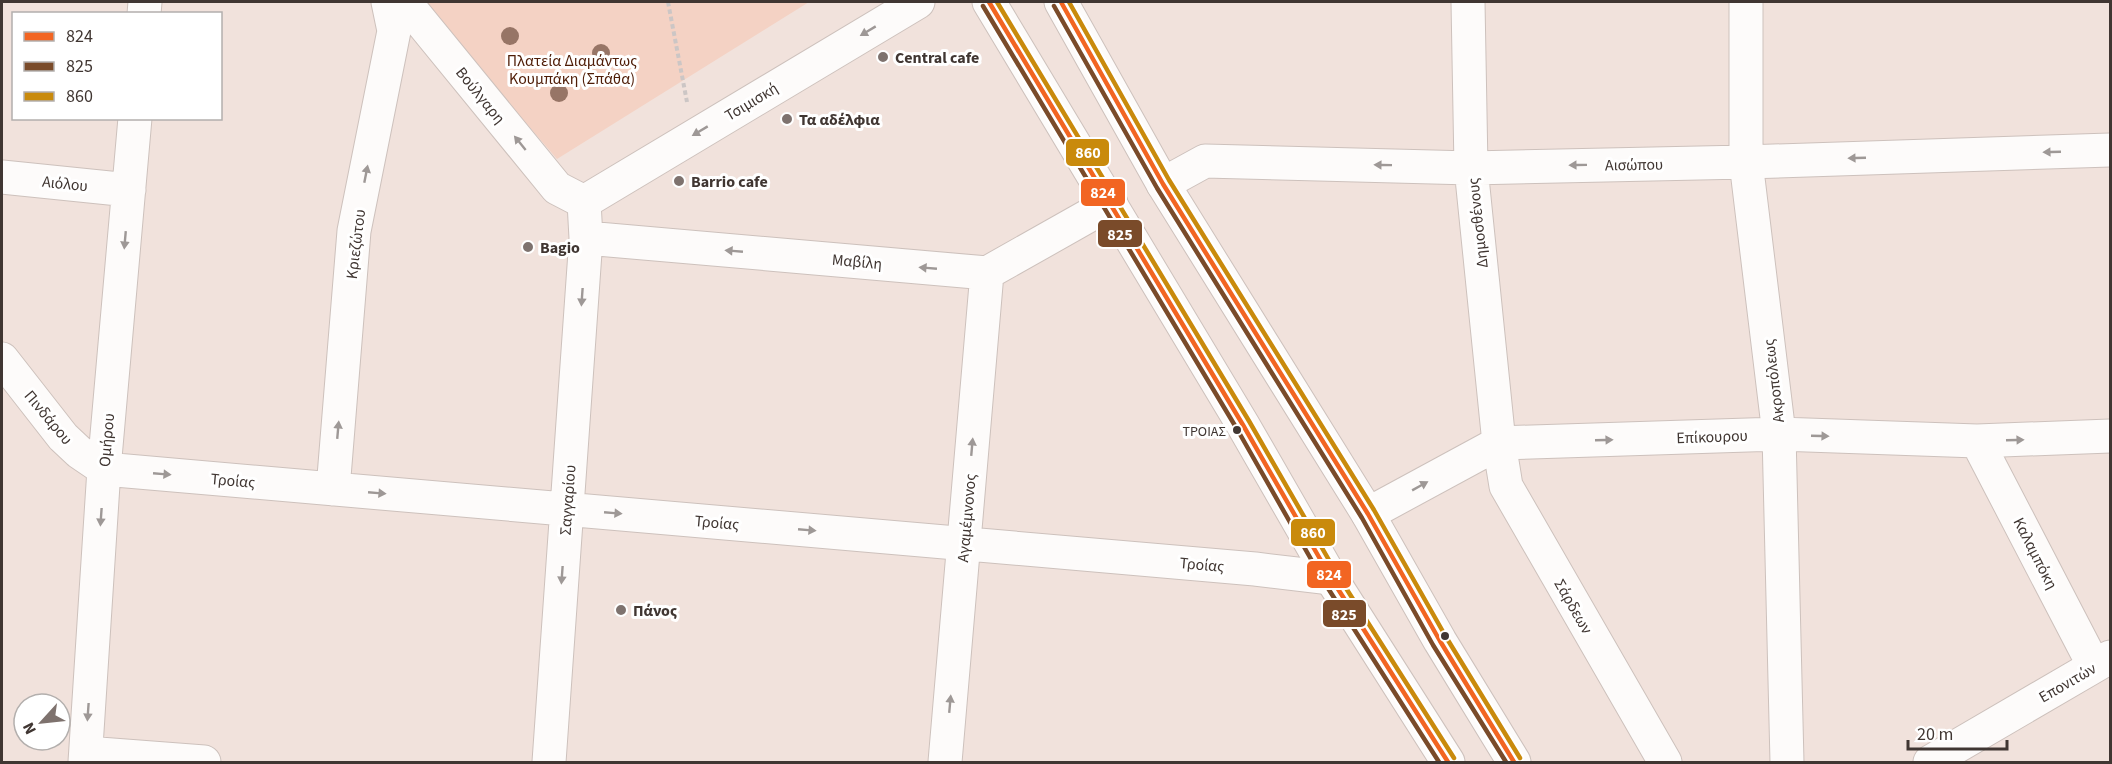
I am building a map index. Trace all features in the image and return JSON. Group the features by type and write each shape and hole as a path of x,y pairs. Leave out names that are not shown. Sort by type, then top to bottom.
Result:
{"street":[{"name":"Κριεζώτου","path":"333,489 354,231 394,31 388,2"},
{"name":"Βούλγαρη","path":"405,2 570,195"},
{"name":"Τσιμισκή","path":"570,195 693,135 918,2"},
{"path":"989,2 1111,202 1331,578 1448,762"},
{"path":"1061,2 1163,184 1368,514 1440,641 1514,762"},
{"name":"Δημοσθένους","path":"1468,2 1471,168 1499,444"},
{"name":"Ακροπόλεως","path":"1746,2 1746,162 1779,434 1787,762"},
{"name":"Ομήρου","path":"85,758 104,469 135,120"},
{"name":"Αισώπου","path":"1163,184 1205,161 1471,168 2110,150"},
{"name":"Αιόλου","path":"2,177 129,190"},
{"name":"Σαγγαρίου","path":"549,762 586,238 570,195"},
{"path":"987,273 1111,202"},
{"name":"Μαβίλη","path":"586,238 987,273"},
{"name":"Αγαμέμνονος","path":"945,762 987,273"},
{"name":"Πινδάρου","path":"2,359 63,437 79,452 104,469"},
{"name":"Επίκουρου","path":"1368,514 1499,444 1779,434 1977,441 2110,436"},
{"name":"Καλαμπόκη","path":"1977,441 2102,661"},
{"name":"Σάρδεων","path":"1499,444 1506,486 1665,762"},
{"name":"Τροίας","path":"104,469 1254,569 1331,578"},
{"name":"Επονιτών","path":"1930,762 2102,661"},
{"path":"85,758 204,762"}],"path":[{"path":"668,2 693,135"}],"green space":[{"name":"Πλατεία Διαμάντως Κουμπάκη (Σπάθα)","path":"422,2 809,2 557,159"}],"transit line":[{"name":"824","path":"989,2 1243,425 1331,578 1448,762"},
{"name":"860","path":"997,2 1249,421 1337,574 1454,758"},
{"name":"824","path":"1061,2 1163,184 1368,514 1440,641 1514,762"},
{"name":"860","path":"1069,2 1169,180 1374,510 1446,637 1520,758"},
{"name":"825","path":"983,6 1237,429 1324,582 1439,762"},
{"name":"825","path":"1054,6 1157,188 1362,518 1433,645 1506,762"}],"place":[{"name":"Central cafe","path":"883,57"},
{"name":"Τα αδέλφια","path":"787,119"},
{"name":"Barrio cafe","path":"679,181"},
{"name":"Bagio","path":"528,247"},
{"name":"ΤΡΟΙΑΣ","path":"1237,430"},
{"name":"Πάνος","path":"621,610"}]}
